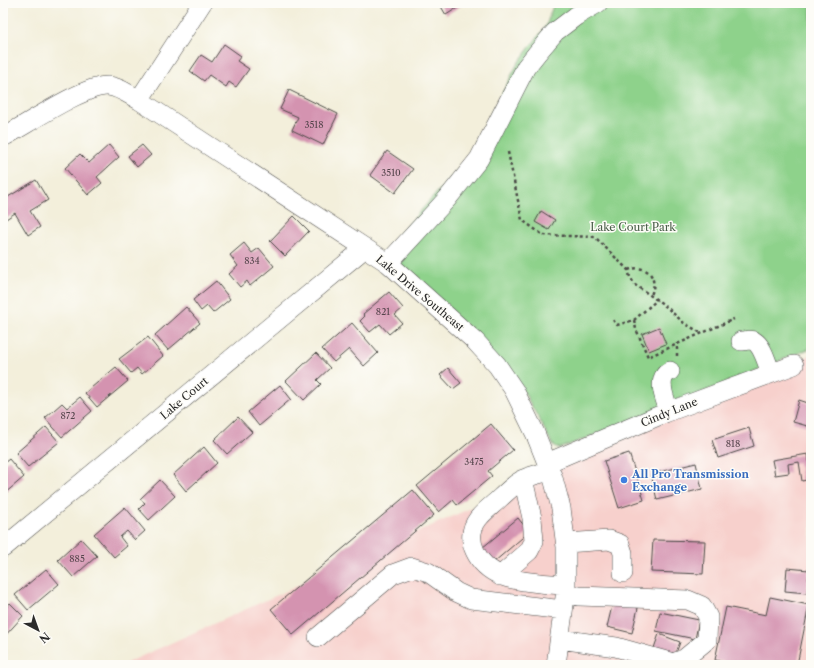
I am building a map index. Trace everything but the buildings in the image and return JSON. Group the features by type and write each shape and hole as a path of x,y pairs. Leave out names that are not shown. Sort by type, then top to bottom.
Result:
{"street":[{"path":"139,100 202,3"},
{"path":"388,264 479,160 526,68 538,52 555,32 576,16 598,3"},
{"name":"Lake Drive Southeast","path":"3,138 60,104 91,89 108,86 121,90 139,100 366,248 388,264 475,341 497,364 514,390 525,411 548,467 561,508 566,544 565,596 556,665"},
{"name":"Lake Court","path":"3,548 366,248"},
{"path":"741,341 754,341 759,346 771,373"},
{"name":"Cindy Lane","path":"523,479 669,411 794,364"},
{"path":"669,411 663,394 662,381 664,375 670,371"},
{"path":"500,576 528,551 534,541 532,518 523,479 478,519 473,529 471,541 476,555 488,569 500,576 549,584 565,596"},
{"path":"566,544 609,540 620,544 623,552 623,574"},
{"path":"318,637 393,574 412,567 428,572 456,592 471,599 579,596 688,600 702,606 708,617 707,640 684,659 672,663 616,647 560,639"}],"path":[{"path":"508,152 522,220 543,236 595,237 628,270 635,285 658,300 684,323 701,333"},
{"path":"628,270 639,268 650,273 654,284 654,290 651,295"},
{"path":"613,320 617,325 634,320 658,300"},
{"path":"634,320 636,329 648,357 734,319"}],"shaded area":[{"path":"811,355 811,665 122,665"}],"green space":[{"name":"Lake Court Park","path":"554,3 811,3 811,348 561,448 557,448 553,445 524,392 402,268 389,246 469,157 518,63 546,26"}],"place":[{"name":"All Pro Transmission Exchange","path":"624,480"}]}
